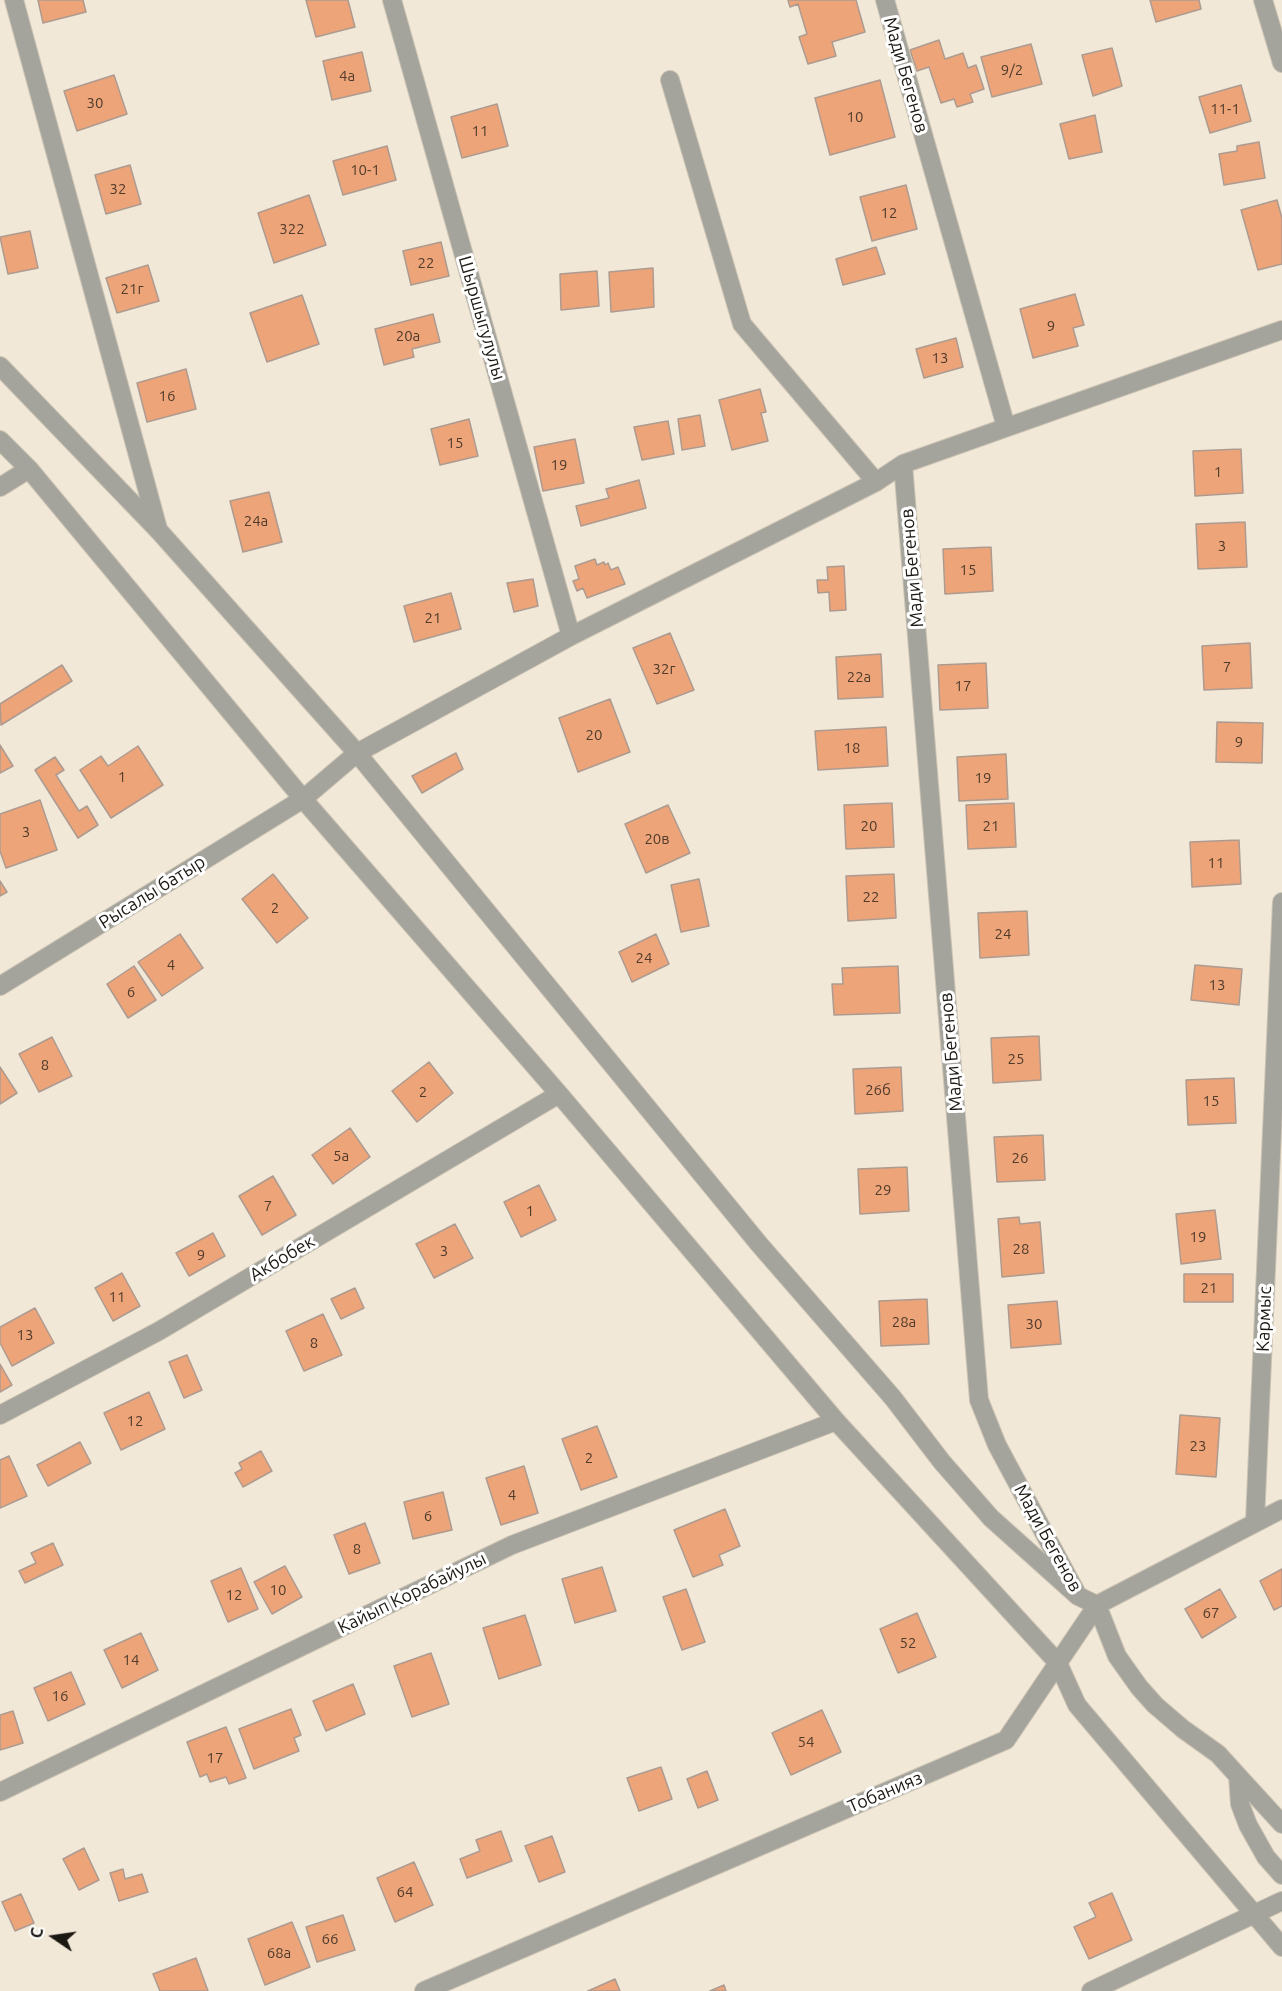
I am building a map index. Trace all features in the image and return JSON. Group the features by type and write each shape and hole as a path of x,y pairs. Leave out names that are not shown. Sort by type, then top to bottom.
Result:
{"street":[{"path":"14,0 159,531"},
{"name":"Шыршыгулулы","path":"392,0 572,636"},
{"name":"Мади Бегенов","path":"885,0 1006,427"},
{"path":"1263,0 1282,63"},
{"path":"670,80 742,324 876,482"},
{"name":"Рысалы батыр","path":"0,986 303,799 357,753 572,636 876,482 903,464 1282,330"},
{"path":"0,366 159,531 357,753 759,1244 893,1398 942,1462 991,1518 1078,1596"},
{"path":"0,440 29,469 303,799 560,1094 836,1420 1058,1663 1077,1704 1282,1947"},
{"name":"Мади Бегенов","path":"903,464 979,1400 997,1445 1078,1596 1097,1605"},
{"path":"0,487 29,469"},
{"name":"Кармыс","path":"1255,1521 1282,902"},
{"name":"Акбобек","path":"0,1415 159,1330 560,1094"},
{"name":"Кайып Корабайулы","path":"0,1792 512,1545 836,1420"},
{"name":"Тобанияз","path":"424,1991 1006,1740 1097,1605 1282,1509"},
{"path":"1097,1605 1117,1656 1139,1687 1155,1705 1183,1729 1218,1754 1282,1824"},
{"path":"1238,1776 1240,1804 1248,1825 1266,1857 1282,1875"},
{"path":"1091,1991 1282,1901"}],"building":[{"path":"38,0 83,0 86,12 43,23"},
{"path":"306,0 348,0 355,27 316,37"},
{"path":"788,0 856,0 865,32 832,42 836,56 808,64 799,37 807,34 798,4 790,7"},
{"path":"1150,0 1199,0 1201,9 1156,22"},
{"path":"939,40 945,59 963,53 968,68 976,65 984,89 970,94 973,102 957,107 954,99 941,103 929,67 917,71 910,50"},
{"path":"1031,44 1042,84 992,97 981,57"},
{"path":"1112,48 1122,86 1093,96 1082,55"},
{"path":"362,52 371,91 332,100 323,61"},
{"path":"114,75 127,114 77,131 64,91"},
{"path":"880,80 895,137 830,155 815,98"},
{"path":"1241,85 1251,121 1210,133 1199,97"},
{"path":"497,104 508,146 462,158 451,117"},
{"path":"1095,115 1102,152 1069,159 1060,124"},
{"path":"1259,142 1265,178 1224,185 1219,154 1237,151 1237,146"},
{"path":"387,146 396,180 343,195 333,161"},
{"path":"130,165 141,204 106,214 95,175"},
{"path":"906,185 917,229 872,241 860,197"},
{"path":"309,195 326,245 274,263 258,213"},
{"path":"1277,200 1282,218 1282,264 1258,270 1241,210"},
{"path":"30,231 38,268 8,274 0,237"},
{"path":"441,242 449,276 411,285 403,251"},
{"path":"876,247 885,274 843,285 836,259"},
{"path":"148,265 159,301 117,313 106,278"},
{"path":"653,268 654,307 611,312 609,272"},
{"path":"597,271 599,306 561,310 560,274"},
{"path":"1075,294 1084,325 1073,328 1078,346 1033,358 1020,309"},
{"path":"302,295 319,344 267,362 250,313"},
{"path":"433,314 440,342 412,349 414,357 384,365 375,329"},
{"path":"956,338 963,367 924,378 916,349"},
{"path":"186,369 196,409 147,422 137,383"},
{"path":"760,389 766,412 761,413 768,441 732,450 719,400"},
{"path":"700,415 705,446 682,450 678,419"},
{"path":"469,419 478,456 440,465 431,429"},
{"path":"668,421 674,454 642,460 634,427"},
{"path":"575,439 584,483 543,491 534,447"},
{"path":"1241,449 1243,493 1195,496 1193,451"},
{"path":"639,480 646,508 581,526 576,506 609,498 606,489"},
{"path":"269,492 282,542 243,552 230,501"},
{"path":"1245,522 1247,567 1198,569 1196,524"},
{"path":"991,547 993,591 945,594 943,549"},
{"path":"595,559 597,565 608,563 611,570 618,567 625,584 587,598 583,588 577,591 573,581 579,579 575,566"},
{"path":"844,566 846,610 830,611 829,592 818,593 817,580 828,580 827,567"},
{"path":"533,579 538,606 514,612 507,583"},
{"path":"451,593 461,629 414,642 404,606"},
{"path":"670,633 694,690 657,704 633,648"},
{"path":"1250,643 1252,688 1204,690 1202,646"},
{"path":"881,654 883,697 838,699 836,657"},
{"path":"986,663 988,708 940,710 938,665"},
{"path":"62,665 72,681 1,725 0,704"},
{"path":"610,699 630,752 578,772 559,718"},
{"path":"1217,722 1263,723 1262,763 1216,762"},
{"path":"886,727 888,766 818,770 815,731"},
{"path":"0,745 13,766 0,773"},
{"path":"138,746 163,785 111,818 80,770 101,756 108,766"},
{"path":"456,753 463,769 422,793 412,776"},
{"path":"1006,754 1008,799 959,801 957,757"},
{"path":"55,757 64,770 56,775 79,811 87,806 98,825 78,838 35,770"},
{"path":"40,800 57,850 6,868 0,851 0,814"},
{"path":"892,803 894,847 846,849 844,805"},
{"path":"1014,803 1016,847 968,849 966,805"},
{"path":"668,805 690,853 646,873 625,824"},
{"path":"1239,840 1241,884 1192,887 1190,842"},
{"path":"273,874 308,918 277,943 242,899"},
{"path":"894,874 896,918 848,921 846,876"},
{"path":"699,879 709,926 681,932 671,885"},
{"path":"0,881 7,892 0,896"},
{"path":"1027,911 1029,955 980,958 978,913"},
{"path":"180,934 203,968 162,996 138,962"},
{"path":"656,934 669,964 632,982 619,952"},
{"path":"1195,965 1242,969 1239,1005 1191,1000"},
{"path":"134,966 156,1000 128,1018 107,984"},
{"path":"898,966 900,1013 834,1015 832,984 843,984 842,968"},
{"path":"1039,1036 1041,1080 993,1083 991,1038"},
{"path":"52,1037 72,1076 39,1092 19,1054"},
{"path":"429,1062 453,1093 417,1122 392,1091"},
{"path":"0,1067 17,1093 0,1104"},
{"path":"901,1067 903,1111 855,1114 853,1069"},
{"path":"1234,1078 1236,1123 1188,1125 1186,1080"},
{"path":"350,1128 370,1157 333,1184 312,1155"},
{"path":"1043,1135 1045,1180 997,1182 994,1137"},
{"path":"907,1167 909,1211 860,1214 858,1169"},
{"path":"273,1176 296,1215 262,1235 239,1196"},
{"path":"539,1185 556,1220 521,1237 504,1202"},
{"path":"1215,1210 1221,1259 1181,1264 1176,1214"},
{"path":"1019,1217 1020,1224 1040,1222 1044,1273 1002,1277 998,1219"},
{"path":"455,1224 473,1258 434,1278 416,1244"},
{"path":"213,1233 225,1256 189,1276 176,1253"},
{"path":"122,1273 140,1306 113,1321 95,1288"},
{"path":"1184,1274 1233,1274 1233,1302 1184,1302"},
{"path":"355,1288 364,1308 341,1319 331,1299"},
{"path":"927,1299 929,1344 881,1346 879,1301"},
{"path":"1057,1301 1061,1344 1011,1348 1008,1305"},
{"path":"35,1308 54,1343 12,1366 0,1343 0,1327"},
{"path":"323,1314 342,1355 304,1371 286,1331"},
{"path":"187,1355 202,1390 184,1398 169,1362"},
{"path":"0,1364 12,1385 0,1392"},
{"path":"149,1392 165,1429 121,1450 104,1413"},
{"path":"1180,1415 1220,1418 1216,1477 1176,1474"},
{"path":"597,1426 617,1477 581,1490 562,1439"},
{"path":"80,1442 91,1463 48,1486 37,1465"},
{"path":"261,1451 272,1471 243,1487 235,1473 242,1469 239,1463"},
{"path":"9,1456 27,1496 0,1508 0,1460"},
{"path":"524,1466 538,1513 501,1525 486,1478"},
{"path":"443,1492 452,1530 413,1539 404,1502"},
{"path":"725,1509 740,1546 719,1555 723,1565 693,1577 674,1530"},
{"path":"365,1523 380,1563 349,1574 334,1535"},
{"path":"53,1543 63,1565 25,1583 19,1571 36,1563 31,1553"},
{"path":"285,1566 302,1597 272,1614 254,1582"},
{"path":"602,1567 616,1611 575,1623 562,1579"},
{"path":"241,1568 258,1609 228,1622 211,1581"},
{"path":"1282,1569 1282,1606 1274,1610 1260,1581"},
{"path":"686,1589 705,1642 682,1650 663,1597"},
{"path":"1220,1589 1236,1617 1202,1638 1185,1609"},
{"path":"917,1613 936,1657 898,1673 880,1629"},
{"path":"525,1615 541,1665 499,1679 483,1628"},
{"path":"141,1633 158,1670 122,1688 104,1650"},
{"path":"431,1653 449,1704 412,1717 394,1666"},
{"path":"71,1672 85,1704 48,1721 34,1688"},
{"path":"353,1684 365,1714 326,1731 313,1701"},
{"path":"291,1709 301,1735 294,1738 299,1751 254,1769 239,1729"},
{"path":"822,1710 841,1752 791,1775 772,1733"},
{"path":"13,1711 23,1743 0,1750 0,1715"},
{"path":"226,1727 246,1778 229,1784 226,1777 210,1782 207,1774 200,1777 187,1742"},
{"path":"661,1767 672,1799 639,1811 627,1778"},
{"path":"707,1771 718,1800 698,1808 687,1779"},
{"path":"501,1831 512,1861 467,1878 460,1859 480,1851 476,1840"},
{"path":"552,1836 565,1872 539,1882 525,1846"},
{"path":"84,1848 99,1880 79,1890 63,1859"},
{"path":"414,1862 433,1905 395,1922 377,1878"},
{"path":"123,1869 125,1879 142,1874 148,1892 119,1901 110,1873"},
{"path":"1112,1893 1132,1940 1089,1959 1074,1927 1096,1917 1089,1903"},
{"path":"21,1894 34,1923 15,1931 2,1902"},
{"path":"343,1915 355,1950 317,1962 306,1927"},
{"path":"292,1922 310,1967 265,1985 248,1939"},
{"path":"196,1958 208,1991 160,1991 153,1974"},
{"path":"615,1979 620,1991 588,1991"},
{"path":"724,1985 726,1991 710,1991"}]}
